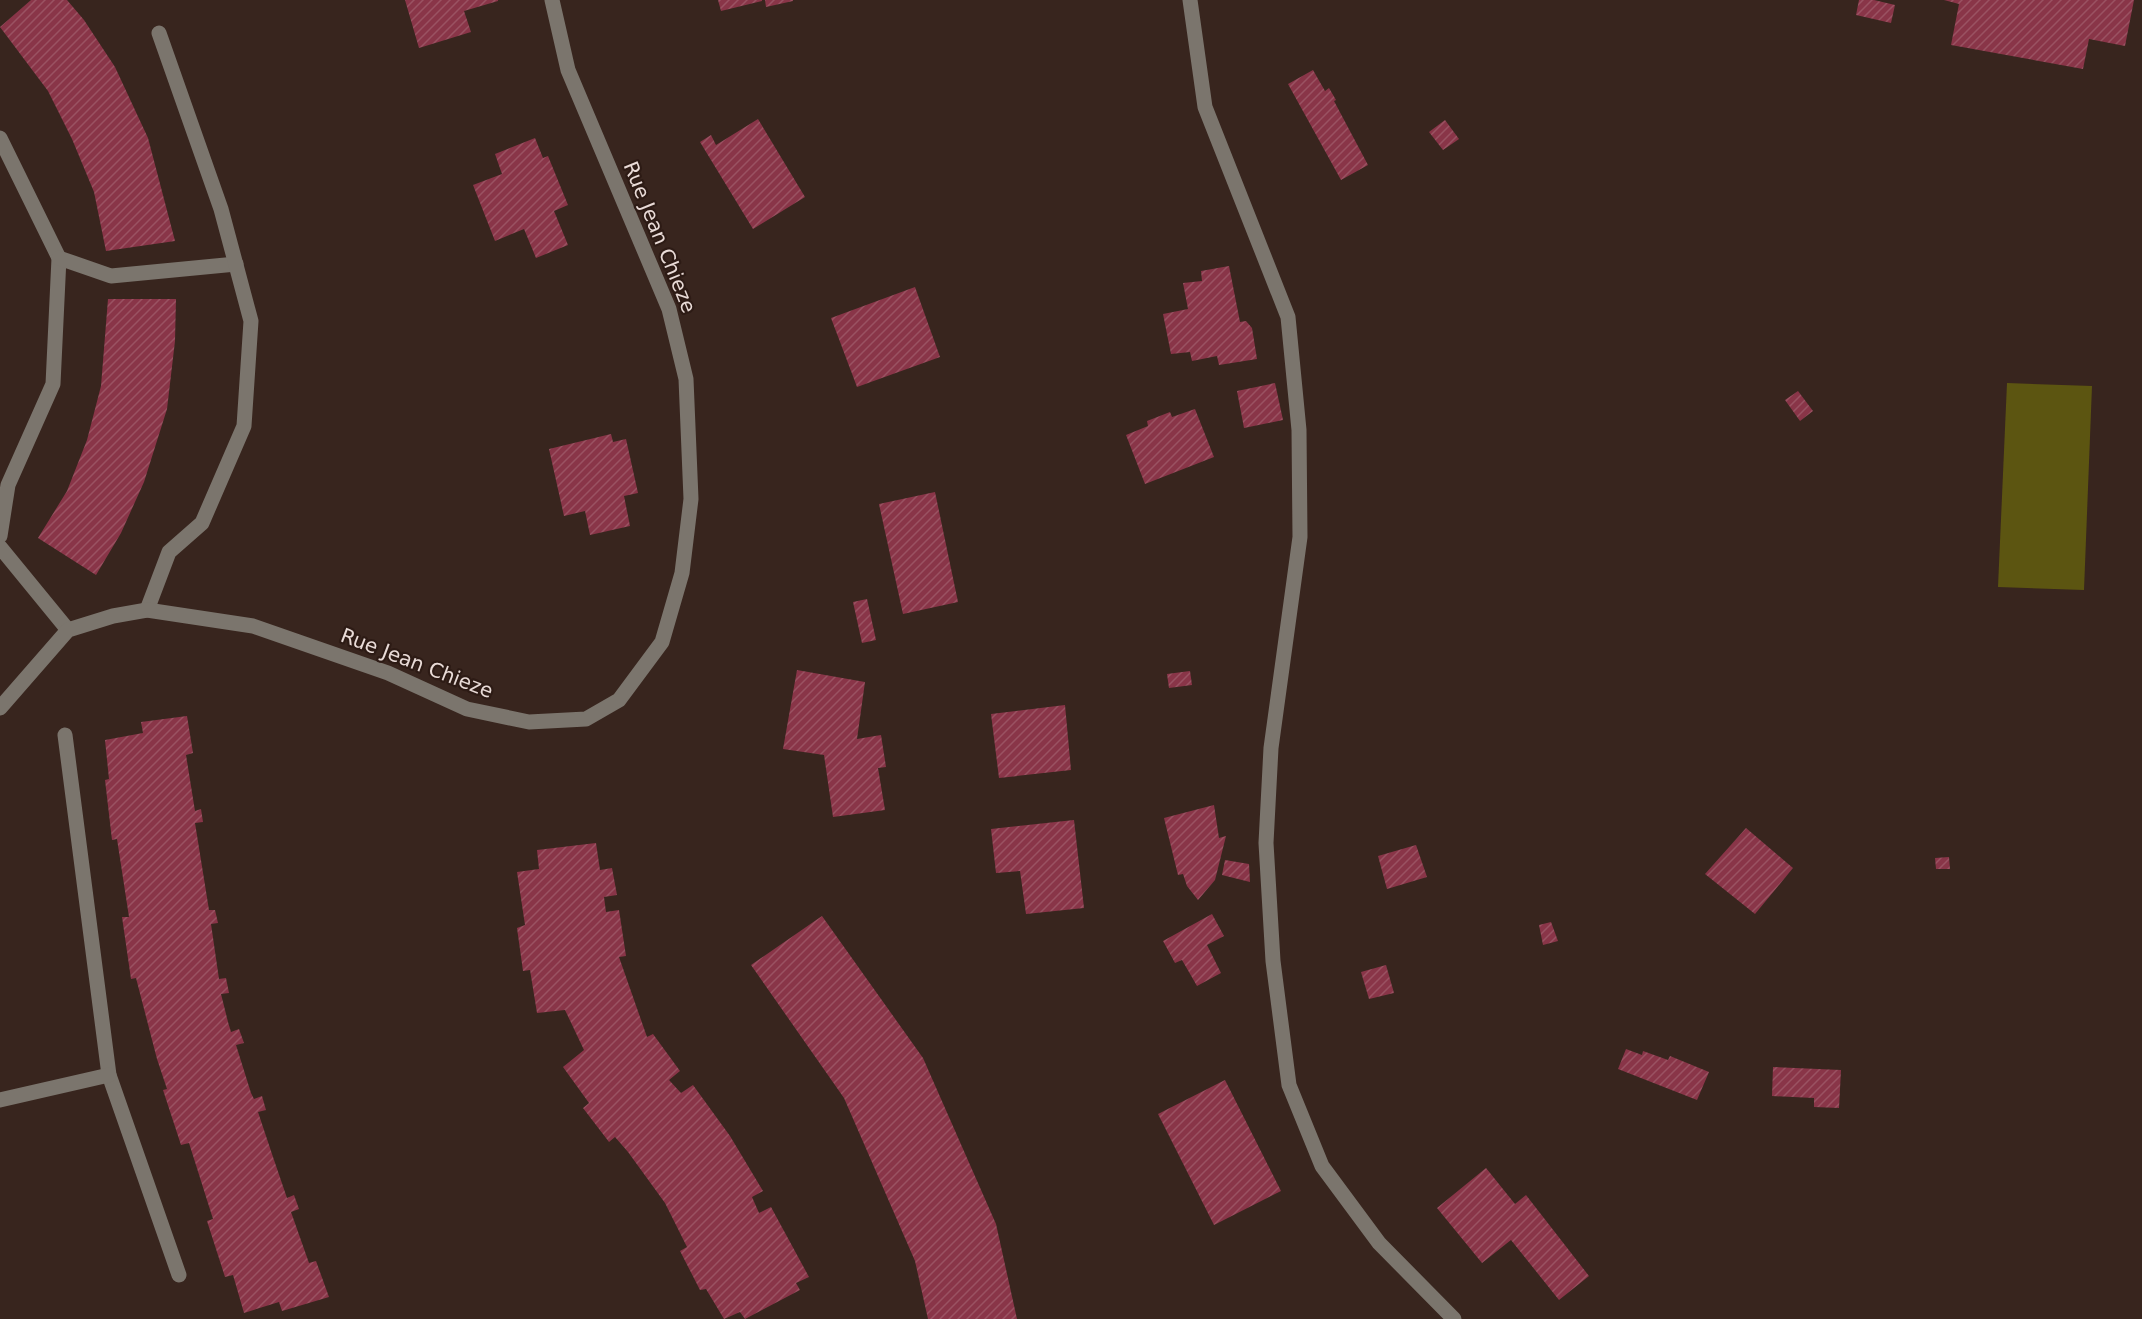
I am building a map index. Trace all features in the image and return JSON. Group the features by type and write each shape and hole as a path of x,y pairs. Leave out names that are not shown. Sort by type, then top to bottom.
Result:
{"street":[{"name":"Rue Jean Chieze","path":"68,630 113,616 147,610 254,626 388,673 467,709 529,722 586,719 618,700 662,642 682,573 691,500 686,379 669,309 568,70 552,0"},
{"path":"1190,0 1205,107 1288,317 1299,430 1300,537 1271,748 1266,843 1273,961 1290,1085 1322,1166 1379,1243 1454,1319"},
{"path":"147,610 169,552 202,523 244,426 251,321 221,209 159,33"},
{"path":"0,138 59,258 53,384 8,485 0,537"},
{"path":"59,258 111,276 236,264"},
{"path":"0,547 68,630 0,708"},
{"path":"65,735 109,1075 179,1275"},
{"path":"0,1100 109,1075"}],"shaded area":[{"path":"2007,383 2092,386 2084,590 1998,587"}],"building":[{"path":"31,0 67,0 84,20 115,67 148,138 175,241 106,251 94,192 72,139 48,91 0,27"},
{"path":"405,0 498,1 464,11 471,32 419,48"},
{"path":"718,0 762,0 762,1 721,11"},
{"path":"765,0 793,0 793,1 766,7"},
{"path":"1859,0 1874,0 1895,5 1891,23 1856,15"},
{"path":"1944,0 2134,0 2125,46 2089,39 2083,69 1951,45 1959,4"},
{"path":"1313,70 1325,91 1329,88 1336,100 1334,101 1368,165 1341,180 1288,84"},
{"path":"758,119 805,197 753,229 700,142 711,135 716,145"},
{"path":"1445,120 1459,139 1443,150 1429,132"},
{"path":"535,138 543,158 548,156 568,205 554,211 568,245 536,258 524,229 495,241 473,185 502,174 495,154"},
{"path":"1229,266 1240,322 1246,321 1252,328 1257,359 1219,365 1217,356 1192,361 1190,352 1171,354 1163,314 1188,309 1183,283 1202,281 1201,271"},
{"path":"915,287 940,357 857,387 831,318"},
{"path":"108,299 176,299 175,341 167,409 144,482 121,533 96,575 38,538 67,491 87,440 101,386"},
{"path":"1275,383 1283,420 1244,428 1237,391"},
{"path":"1798,391 1813,411 1800,421 1785,400"},
{"path":"1195,409 1214,457 1145,484 1126,435 1148,426 1147,421 1170,412 1172,417"},
{"path":"611,434 613,442 626,439 638,493 624,496 630,526 590,535 585,511 564,516 549,449"},
{"path":"935,492 958,602 903,614 879,504"},
{"path":"867,599 876,640 862,643 853,602"},
{"path":"797,670 865,682 857,739 881,735 886,767 878,768 885,810 833,817 824,755 783,749"},
{"path":"1190,671 1192,685 1169,688 1167,674"},
{"path":"1065,705 1071,770 999,778 991,714"},
{"path":"187,716 193,753 186,755 195,811 201,809 203,822 195,823 209,910 215,910 218,923 211,924 219,979 226,978 229,993 221,994 231,1032 239,1029 244,1043 236,1045 251,1093 254,1099 262,1096 266,1110 258,1112 287,1198 294,1195 299,1209 291,1212 309,1263 316,1261 329,1297 282,1311 279,1302 244,1313 233,1275 225,1277 207,1221 213,1219 189,1143 181,1145 163,1090 167,1089 136,978 131,979 122,917 129,917 117,839 112,840 105,780 109,779 105,740 143,733 141,722"},
{"path":"1214,805 1219,838 1226,836 1215,880 1198,900 1187,886 1183,874 1178,875 1164,818"},
{"path":"1074,820 1084,908 1026,914 1020,871 996,873 991,829"},
{"path":"1746,828 1793,868 1755,914 1705,874"},
{"path":"596,843 600,870 612,868 617,895 604,897 606,912 619,910 626,956 619,957 647,1037 653,1034 680,1071 669,1080 681,1093 693,1085 730,1136 763,1191 752,1197 759,1213 771,1207 809,1277 796,1283 800,1290 745,1319 740,1312 724,1319 706,1289 700,1290 680,1251 687,1247 665,1203 628,1152 615,1137 609,1142 583,1108 589,1103 563,1067 584,1050 565,1010 537,1013 530,970 523,971 517,928 525,925 517,872 539,869 537,850"},
{"path":"1416,845 1427,877 1387,889 1378,856"},
{"path":"1949,857 1950,869 1936,869 1935,858"},
{"path":"1225,860 1249,864 1250,882 1222,875"},
{"path":"1212,914 1224,936 1207,945 1221,973 1197,986 1182,960 1175,963 1163,941"},
{"path":"822,916 923,1058 996,1224 1017,1319 928,1319 915,1261 844,1098 751,965"},
{"path":"1551,922 1558,941 1543,945 1539,925"},
{"path":"1386,965 1394,993 1369,999 1361,972"},
{"path":"1626,1049 1642,1055 1643,1051 1668,1060 1670,1056 1709,1072 1697,1100 1618,1069"},
{"path":"1773,1067 1841,1070 1839,1108 1814,1107 1814,1098 1772,1096"},
{"path":"1225,1080 1281,1191 1214,1225 1158,1114"},
{"path":"1486,1168 1515,1204 1526,1195 1589,1276 1559,1300 1511,1240 1482,1263 1437,1208"}]}
